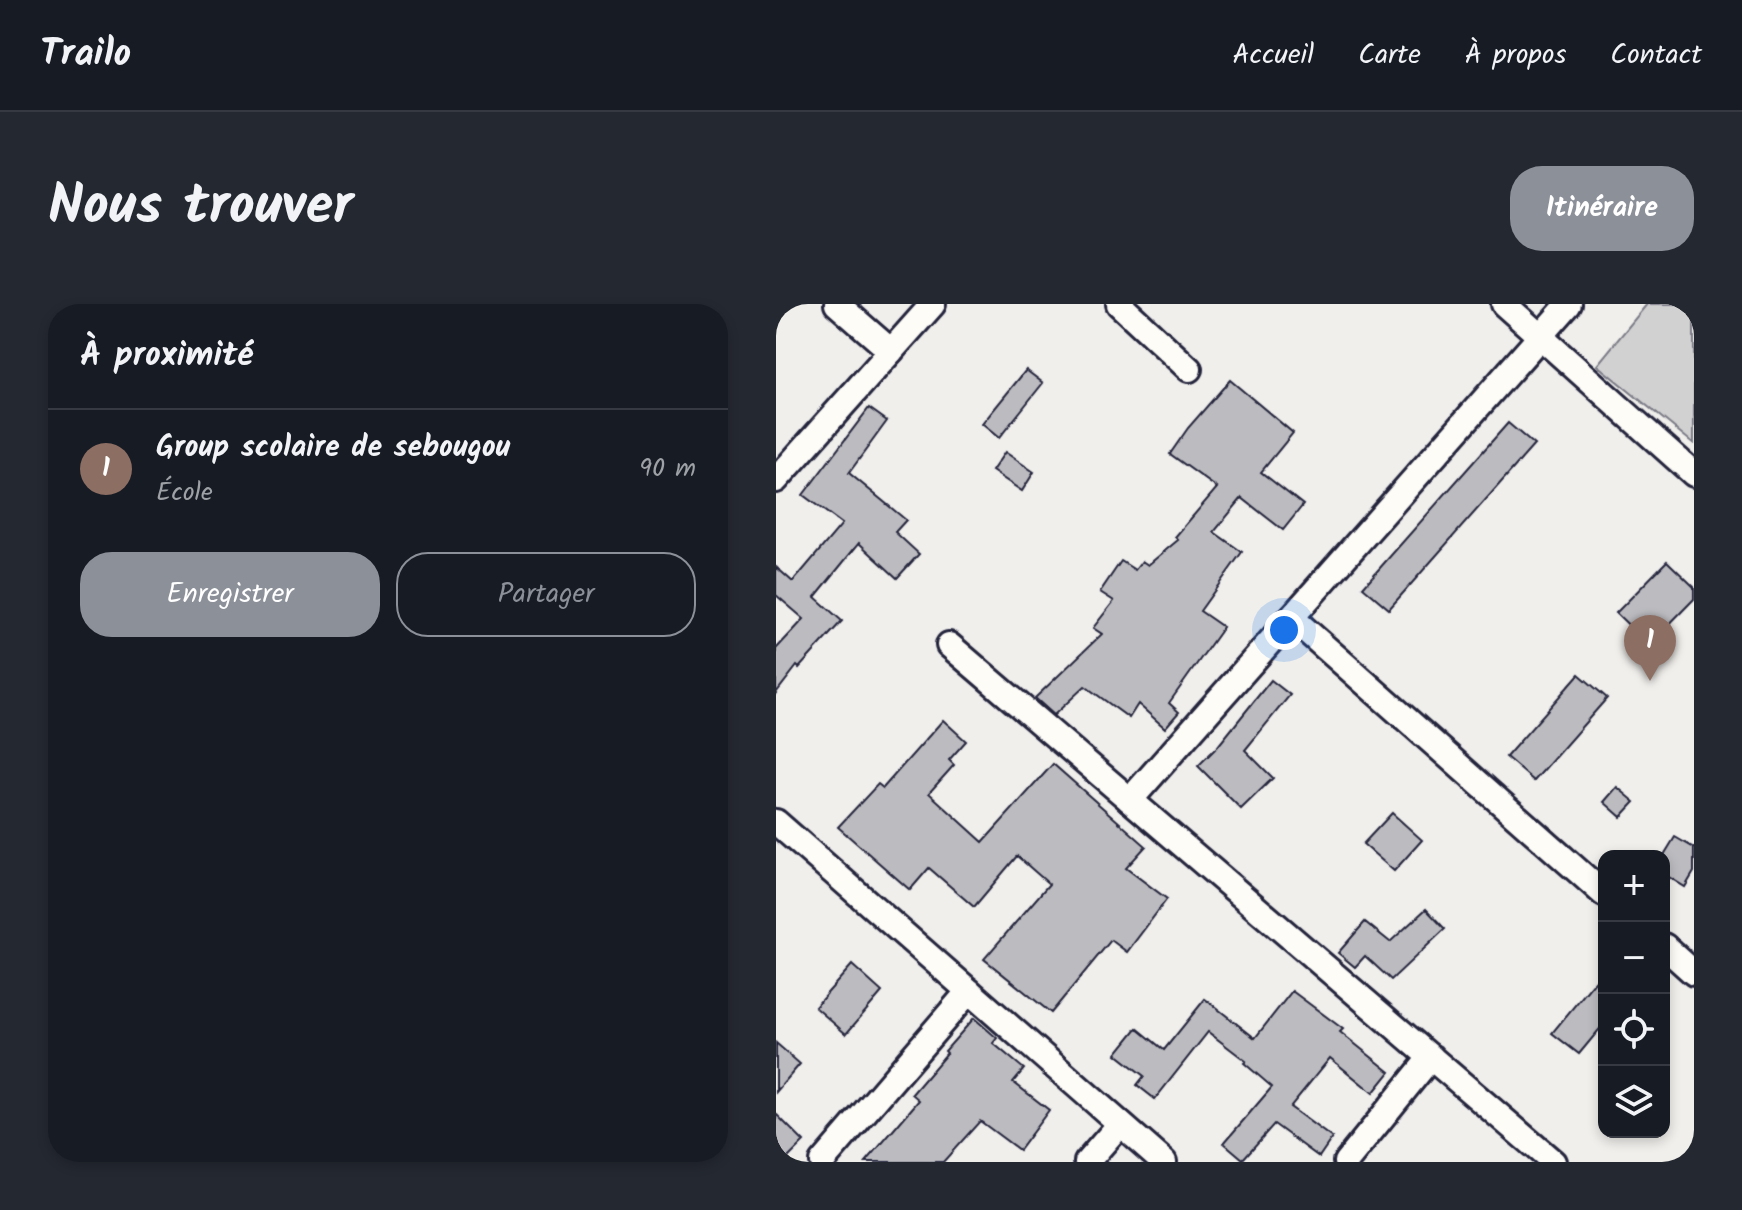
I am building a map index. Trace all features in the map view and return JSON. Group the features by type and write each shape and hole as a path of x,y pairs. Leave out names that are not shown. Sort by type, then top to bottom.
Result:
{"street":[{"path":"837,304 891,351"},
{"path":"776,480 933,304"},
{"path":"1119,304 1189,369"},
{"path":"1504,304 1694,474"},
{"path":"1130,800 1569,304"},
{"path":"1292,618 1598,889"},
{"path":"949,645 1553,1162"},
{"path":"776,822 1164,1162"},
{"path":"1670,951 1694,973"},
{"path":"822,1162 969,991"},
{"path":"1346,1162 1431,1057"},
{"path":"1087,1162 1120,1124"}],"shaded area":[{"path":"1647,304 1694,304 1694,444 1597,365"}],"building":[{"path":"1026,370 1043,383 999,438 982,424"},
{"path":"1230,380 1293,433 1261,472 1303,505 1283,530 1242,498 1214,532 1242,552 1200,611 1223,627 1169,703 1179,712 1165,728 1138,704 1129,718 1085,686 1054,715 1035,698 1102,634 1093,628 1114,601 1100,592 1121,561 1135,570 1142,561 1148,565 1178,540 1175,537 1217,488 1170,454"},
{"path":"869,408 887,421 849,473 906,520 895,532 919,554 897,578 859,543 815,597 842,621 799,668 797,666 776,693 776,649 804,619 776,595 776,567 793,582 842,524 803,495"},
{"path":"1508,423 1534,445 1389,609 1363,587"},
{"path":"1005,452 1034,472 1022,491 992,471"},
{"path":"1667,561 1694,587 1694,599 1649,645 1616,613"},
{"path":"1579,674 1607,698 1534,781 1506,757"},
{"path":"1271,680 1290,695 1245,750 1273,778 1241,809 1198,766"},
{"path":"943,720 966,741 949,760 954,765 929,793 983,842 1053,764 1146,846 1126,868 1167,899 1127,952 1111,940 1051,1013 984,959 1049,884 1017,856 974,907 929,868 910,890 838,827 878,784 883,788"},
{"path":"1617,787 1635,802 1621,817 1604,802"},
{"path":"1392,813 1422,840 1394,871 1363,844"},
{"path":"1675,837 1694,848 1694,872 1685,887 1670,878 1670,850 1667,850"},
{"path":"1426,909 1445,929 1391,980 1365,956 1355,967 1338,953 1365,922 1390,942"},
{"path":"852,965 882,992 846,1034 815,1007"},
{"path":"1598,977 1598,1031 1579,1054 1552,1033"},
{"path":"1292,991 1343,1029 1340,1032 1390,1072 1373,1093 1330,1058 1290,1107 1332,1138 1319,1157 1274,1124 1243,1159 1224,1143 1272,1087 1244,1063 1246,1061 1208,1032 1155,1099 1137,1085 1144,1076 1116,1054 1137,1028 1164,1050 1205,999 1255,1038"},
{"path":"974,1018 997,1038 993,1043 1024,1069 1013,1082 1049,1110 1019,1150 980,1121 943,1162 866,1162 919,1100 912,1094"},
{"path":"776,1043 800,1064 776,1092"},
{"path":"776,1114 804,1142 784,1162 776,1162"}],"place":[{"name":"Group scolaire de sebougou","path":"1650,681"}]}
